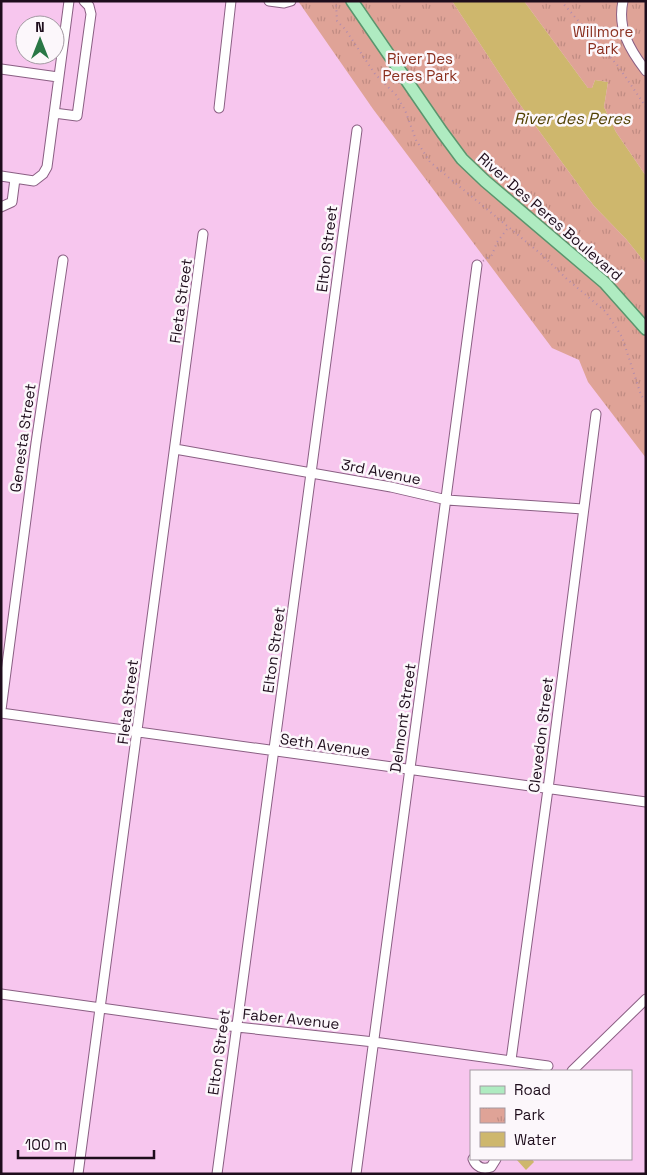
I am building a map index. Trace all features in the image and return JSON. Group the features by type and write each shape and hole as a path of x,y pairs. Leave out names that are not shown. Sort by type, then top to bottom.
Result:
{"main road":[{"name":"River Des Peres Boulevard","path":"352,1 462,159 492,187 599,277 646,329"}],"street":[{"path":"1,176 34,181 43,174 47,167 69,1"},
{"path":"54,113 77,116 91,14 89,6 84,1"},
{"path":"219,108 231,1"},
{"path":"269,1 284,3 291,1"},
{"path":"623,1 621,24 626,42 646,71"},
{"path":"1,69 58,77"},
{"name":"Elton Street","path":"217,1174 357,130"},
{"path":"1,207 12,202 15,178"},
{"name":"Fleta Street","path":"78,1174 102,1007 204,234"},
{"name":"Genesta Street","path":"1,712 36,443 63,260"},
{"name":"Delmont Street","path":"356,1174 478,265"},
{"name":"Clevedon Street","path":"511,1060 596,414"},
{"name":"3rd Avenue","path":"175,448 392,487 447,500 583,509"},
{"name":"Seth Avenue","path":"1,712 273,752 646,802"},
{"name":"Faber Avenue","path":"1,994 236,1027 374,1042 548,1066"},
{"path":"573,1070 646,999"},
{"path":"474,1160 476,1165 483,1168 491,1167 495,1160"}],"path":[{"path":"334,1 336,4 337,21 345,29 375,74 396,95 405,110 416,140 430,162 541,254 606,312 622,337 641,395 646,402"},
{"path":"560,1 618,66 646,107"},
{"path":"478,265 492,255 497,242 509,227"}],"green space":[{"name":"River Des Peres Park","path":"298,1 452,1 516,99 594,206 626,239 646,264 646,458 588,382 579,360 552,348 373,109"},
{"name":"Willmore Park","path":"524,1 646,1 646,176 616,132 604,107 608,82 595,80 592,88 588,88"}],"water":[{"name":"River des Peres","path":"452,1 524,1 588,88 592,88 595,80 608,82 604,107 616,132 646,176 646,264 626,239 594,206 516,99"},
{"path":"517,1160 533,1160 534,1162 526,1170"}]}
